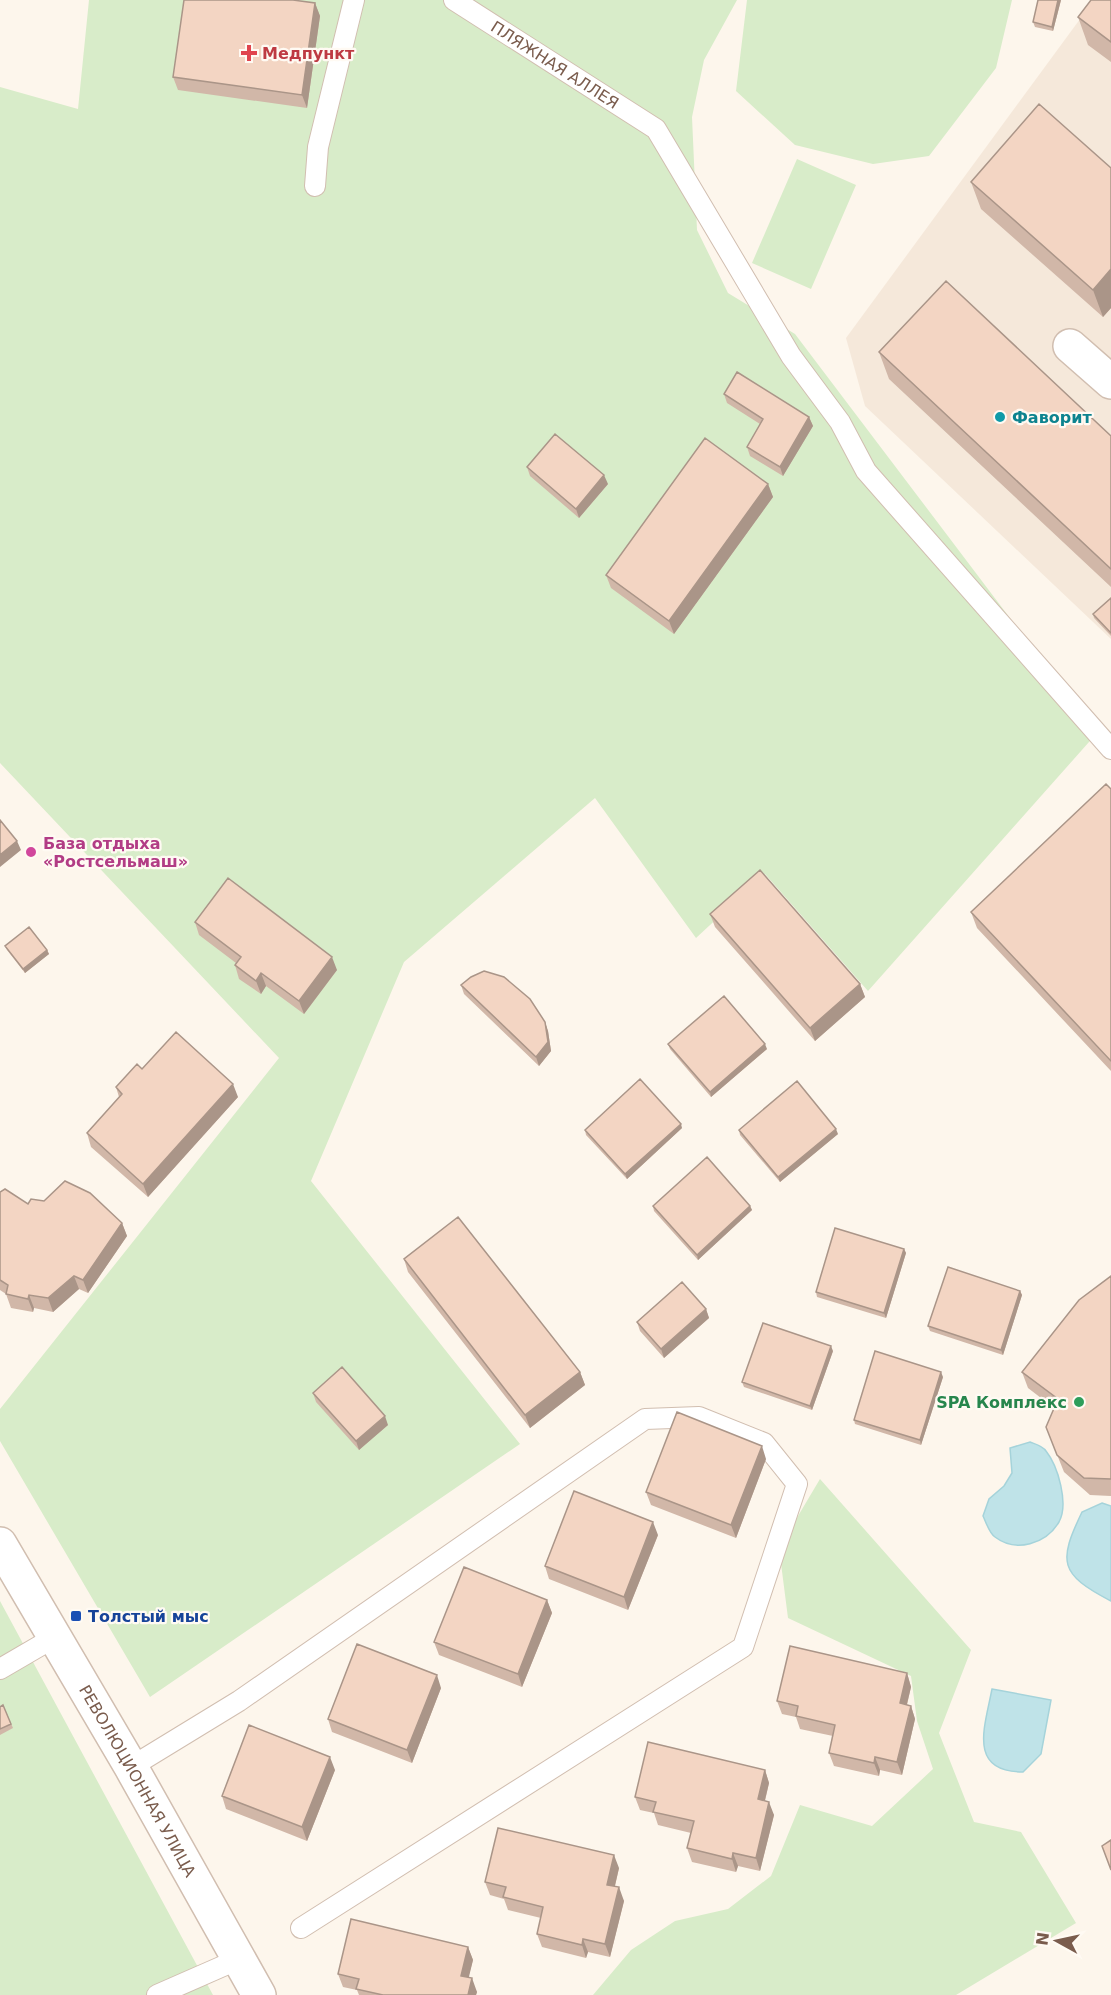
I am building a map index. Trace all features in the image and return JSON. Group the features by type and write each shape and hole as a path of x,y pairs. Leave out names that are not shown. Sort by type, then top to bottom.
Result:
{"street":[{"path":"1070,345 1111,382"},
{"name":"РЕВОЛЮЦИОННАЯ УЛИЦА","path":"5,1560 55,1637 131,1767 259,1995"}],"lane":[{"path":"315,186 318,147 354,0"},
{"name":"ПЛЯЖНАЯ АЛЛЕЯ","path":"454,0 656,129 791,356 840,423 866,471 1111,749"},
{"path":"131,1767 239,1701 645,1419 699,1417 764,1443 797,1484 743,1647 301,1928"},
{"path":"0,1670 55,1637"},
{"path":"157,1995 239,1959"}],"shaded area":[{"path":"1094,0 1111,0 1111,639 865,406 846,338"}],"green space":[{"path":"89,0 737,0 704,60 692,117 697,230 728,293 795,334 1097,733 868,991 765,874 696,938 595,798 404,962 311,1181 520,1444 150,1697 0,1441 0,1409 279,1058 0,763 0,87 78,109"},
{"path":"747,0 1012,0 996,68 929,156 873,164 795,145 736,91"},
{"path":"797,159 856,185 811,289 752,263"},
{"path":"820,1479 971,1650 939,1733 974,1822 1021,1832 1076,1923 956,1995 593,1995 631,1950 675,1921 728,1909 771,1876 800,1805 872,1826 933,1769 917,1721 911,1676 788,1618 779,1548"},
{"path":"0,1601 213,1995 0,1995"}],"water":[{"path":"1030,1442 1045,1449 1058,1475 1061,1485 1062,1514 1053,1530 1039,1541 1021,1545 1003,1542 989,1530 983,1516 989,1499 1004,1486 1012,1473 1010,1448"},
{"path":"1102,1503 1111,1506 1111,1601 1081,1583 1068,1565 1067,1555 1069,1543 1082,1512"},
{"path":"992,1689 1051,1700 1041,1754 1023,1772 1005,1770 994,1764 987,1755 984,1732"}],"building":[{"name":"Медпункт","path":"184,0 293,0 315,3 302,95 173,77"},
{"path":"1038,0 1058,0 1052,27 1033,22"},
{"path":"1091,0 1111,0 1111,42 1078,17"},
{"path":"1039,104 1111,168 1111,269 1093,290 971,182"},
{"name":"Фаворит","path":"946,281 1111,436 1111,569 879,352"},
{"path":"737,372 809,417 780,467 747,447 763,419 724,394"},
{"path":"555,434 604,475 576,509 527,467"},
{"path":"705,438 768,484 669,621 606,575"},
{"path":"1111,598 1111,633 1093,614"},
{"path":"1106,784 1111,789 1111,1061 971,912"},
{"path":"0,820 17,841 0,855"},
{"path":"760,870 860,984 810,1028 710,914"},
{"path":"228,878 332,957 299,1001 261,973 256,981 235,965 241,957 195,922"},
{"path":"29,927 47,950 23,969 5,946"},
{"path":"484,971 504,977 530,999 545,1022 548,1042 536,1057 461,985"},
{"path":"724,996 765,1044 710,1092 668,1044"},
{"path":"176,1032 233,1084 143,1184 87,1133 122,1094 116,1087 137,1064 142,1069"},
{"path":"640,1079 681,1124 625,1174 585,1130"},
{"path":"797,1081 836,1129 778,1177 739,1130"},
{"path":"707,1157 750,1206 697,1255 653,1206"},
{"path":"65,1181 90,1193 122,1223 83,1280 74,1276 48,1298 29,1295 28,1299 6,1294 8,1285 0,1280 0,1192 5,1189 28,1204 31,1199 44,1201"},
{"path":"458,1217 580,1372 525,1415 404,1259"},
{"path":"835,1228 904,1249 884,1313 816,1292"},
{"path":"948,1267 1020,1291 1001,1350 928,1326"},
{"name":"SPA Комплекс","path":"1111,1276 1111,1479 1084,1478 1057,1455 1046,1427 1058,1399 1022,1372 1079,1300"},
{"path":"682,1282 706,1309 661,1349 637,1322"},
{"path":"763,1323 831,1346 810,1406 742,1382"},
{"path":"875,1351 941,1372 920,1440 854,1420"},
{"path":"342,1367 385,1416 356,1441 313,1393"},
{"path":"677,1412 762,1446 731,1525 646,1492"},
{"path":"574,1491 653,1522 624,1597 545,1566"},
{"path":"464,1567 547,1600 518,1674 434,1642"},
{"path":"357,1644 437,1675 407,1750 328,1719"},
{"path":"790,1646 907,1673 900,1703 911,1706 897,1762 875,1757 874,1763 829,1753 835,1725 796,1716 798,1706 777,1701"},
{"path":"3,1705 11,1724 0,1729 0,1707"},
{"path":"249,1725 330,1757 302,1827 222,1796"},
{"path":"648,1742 765,1770 758,1799 769,1802 756,1858 733,1853 732,1859 687,1848 694,1821 653,1812 656,1802 635,1797"},
{"path":"498,1828 614,1855 607,1885 619,1887 605,1944 583,1939 582,1945 537,1934 543,1907 503,1897 506,1887 485,1882"},
{"path":"1111,1840 1111,1870 1102,1846"},
{"path":"351,1919 468,1947 461,1976 472,1978 468,1995 383,1995 356,1989 359,1979 338,1974"}],"place":[{"name":"Медпункт","path":"249,53"},
{"name":"Фаворит","path":"1000,417"},
{"name":"База отдыха «Ростсельмаш»","path":"31,852"},
{"name":"SPA Комплекс","path":"1079,1402"},
{"name":"Толстый мыс","path":"76,1616"}]}
